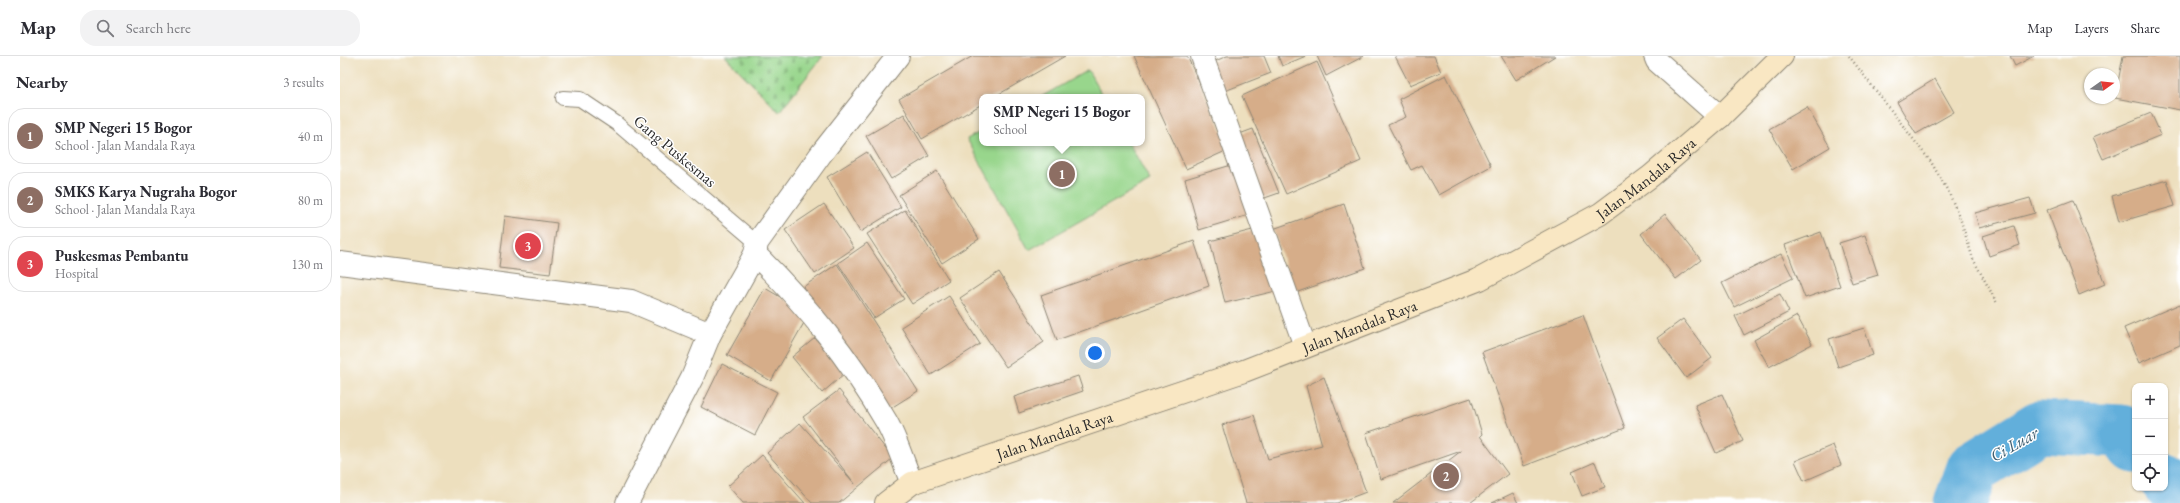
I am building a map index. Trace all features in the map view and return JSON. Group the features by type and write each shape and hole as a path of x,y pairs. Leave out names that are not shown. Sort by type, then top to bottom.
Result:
{"street":[{"path":"627,503 692,378 710,334 756,249 825,148 898,56"},
{"path":"1202,56 1305,346"},
{"path":"1656,56 1657,61 1720,117"},
{"name":"Jalan Mandala Raya","path":"886,503 912,483 1244,371 1480,278 1600,214 1651,176 1720,117 1782,56"},
{"path":"756,249 841,350 887,422 912,483"},
{"path":"340,263 631,301 710,334"}],"lane":[{"name":"Gang Puskesmas","path":"563,98 580,99 616,123 756,249"}],"path":[{"path":"1849,56 1931,162 1952,200 1973,259 1997,303"}],"green space":[{"path":"725,56 823,56 779,112"},
{"path":"1088,70 1101,94 1046,94"},
{"path":"979,133 979,146 1131,146 1150,181 1029,250 967,139"}],"building":[{"path":"973,56 1065,56 999,94 979,94 979,106 922,139 899,99"},
{"path":"1134,56 1187,56 1230,149 1186,169"},
{"path":"1227,56 1264,56 1271,73 1217,94 1206,65"},
{"path":"1278,56 1306,56 1282,66"},
{"path":"1317,56 1364,56 1326,76"},
{"path":"1395,56 1434,56 1441,72 1410,85"},
{"path":"1501,56 1555,56 1516,80"},
{"path":"2010,56 2034,56 2015,66"},
{"path":"2123,56 2180,56 2180,110 2120,99 2120,72"},
{"path":"1317,62 1361,161 1286,194 1242,96"},
{"path":"1446,75 1491,166 1439,195 1422,165 1411,170 1388,125 1406,117 1399,99"},
{"path":"1935,79 1954,112 1916,134 1897,102"},
{"path":"1807,107 1830,147 1793,169 1769,129"},
{"path":"2151,113 2161,135 2103,159 2093,137"},
{"path":"904,114 929,156 891,179 866,136"},
{"path":"1253,129 1279,193 1259,200 1234,136"},
{"path":"867,152 901,207 860,232 827,177"},
{"path":"1238,163 1252,214 1199,230 1185,179"},
{"path":"937,171 979,239 942,263 899,195"},
{"path":"2167,180 2175,206 2119,222 2112,196"},
{"path":"2030,198 2035,213 1979,228 1975,213"},
{"path":"2073,200 2105,284 2079,295 2047,210"},
{"path":"824,204 854,248 815,274 785,230"},
{"path":"1344,204 1365,268 1295,293 1273,229"},
{"path":"905,210 949,280 912,304 867,234"},
{"path":"1665,214 1701,260 1676,279 1641,234"},
{"path":"505,216 557,223 550,274 499,268"},
{"path":"2014,226 2020,245 1989,256 1983,236"},
{"path":"1260,228 1276,291 1225,303 1210,241"},
{"path":"1821,232 1840,286 1805,298 1785,245"},
{"path":"1865,235 1878,275 1852,283 1839,243"},
{"path":"1194,241 1209,286 1057,340 1041,295"},
{"path":"867,243 904,299 874,318 838,263"},
{"path":"1781,254 1793,278 1734,307 1722,283"},
{"path":"837,264 918,391 883,413 803,287"},
{"path":"999,272 1044,342 1006,367 960,298"},
{"path":"765,288 809,314 771,381 727,355"},
{"path":"1780,294 1789,312 1744,335 1735,316"},
{"path":"949,296 980,344 931,375 901,327"},
{"path":"2180,304 2180,345 2139,363 2124,328"},
{"path":"1583,315 1625,428 1524,466 1482,352"},
{"path":"1797,316 1812,344 1769,367 1754,340"},
{"path":"1683,319 1712,358 1686,378 1657,338"},
{"path":"1864,328 1873,355 1838,367 1829,339"},
{"path":"815,338 845,373 822,393 792,357"},
{"path":"722,364 777,392 755,435 701,407"},
{"path":"1078,376 1083,391 1019,413 1014,397"},
{"path":"1324,377 1366,492 1337,503 1246,503 1222,425 1254,415 1268,459 1322,445 1306,386"},
{"path":"839,390 893,458 839,503 812,503 767,453 800,423 855,484 803,417"},
{"path":"1722,394 1743,441 1716,453 1695,405"},
{"path":"1471,398 1482,434 1480,436 1508,474 1470,503 1393,503 1461,451 1381,479 1366,433"},
{"path":"1833,445 1841,465 1804,481 1795,461"},
{"path":"762,455 805,503 743,503 728,486"},
{"path":"1595,462 1605,487 1582,496 1572,472"},
{"path":"1513,493 1518,503 1492,503"}],"waterway":[{"name":"Ci Luar","path":"1960,503 1973,468 2039,427 2121,431 2132,444"},
{"name":"Ci Luar","path":"2168,482 2180,496"}],"place":[{"name":"SMP Negeri 15 Bogor","path":"1062,174"},
{"name":"Puskesmas Pembantu","path":"528,246"},
{"name":"SMKS Karya Nugraha Bogor","path":"1446,476"}]}
